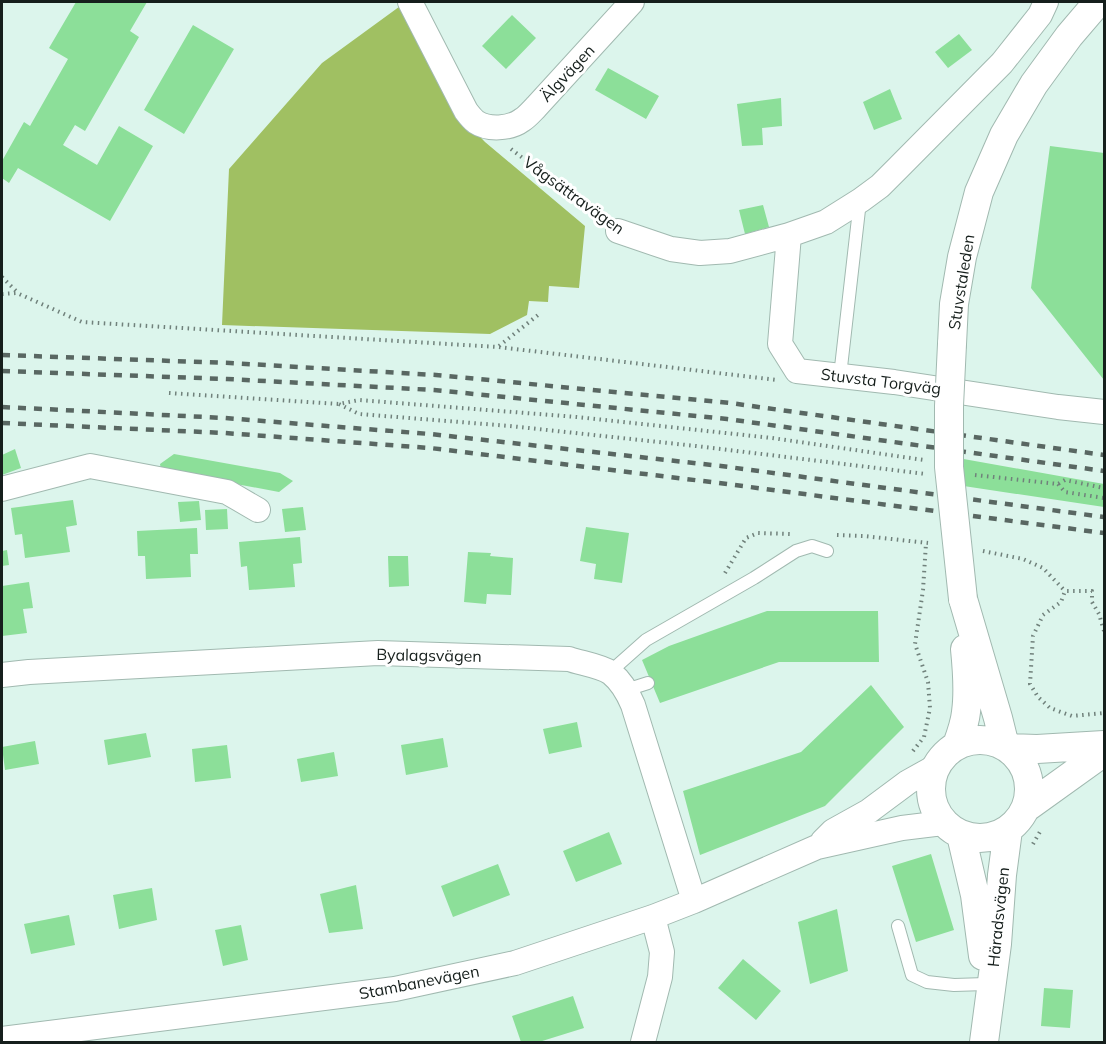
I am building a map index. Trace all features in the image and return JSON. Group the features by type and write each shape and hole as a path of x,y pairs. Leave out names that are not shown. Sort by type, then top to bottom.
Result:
{"street":[{"path":"410,2 466,111 474,121 492,128"},
{"name":"Älgvägen","path":"492,128 522,121 632,2"},
{"name":"Vågsättravägen","path":"618,231 671,249 700,253 730,251 826,222 861,200 893,173 1002,63 1040,15 1046,2"},
{"name":"Stuvstaleden","path":"957,745 967,709 967,680 963,599 949,467 949,406 954,304 962,257 979,192 1004,135 1034,84 1069,36 1098,2"},
{"name":"Stuvsta Torgväg","path":"789,235 780,344 797,371 894,382 1104,412"},
{"path":"2,489 90,466 227,492 258,510"},
{"name":"Stuvstaleden","path":"963,599 1006,747"},
{"name":"Byalagsvägen","path":"2,675 378,653 569,659 610,672"},
{"path":"610,672 637,687 633,705 694,901"},
{"path":"973,740 989,740 1006,747 1018,757 1025,768 1030,795 1019,820 1008,830 993,837 977,838 952,829 933,806 923,760 944,754 957,745 973,740"},
{"path":"1006,747 1037,749 1104,745"},
{"path":"1026,808 1104,752"},
{"name":"Stambanevägen","path":"817,847 833,831 869,811 908,782 923,760"},
{"name":"Stambanevägen","path":"2,1039 395,989 515,963 653,917 817,847 902,828 952,829"},
{"name":"Häradsvägen","path":"952,829 975,895 987,994"},
{"name":"Häradsvägen","path":"984,1042 987,994 997,944 1008,830"},
{"path":"643,1042 660,977 662,952 653,917"}],"lane":[{"path":"840,376 861,200"},
{"path":"610,672 646,640 796,551 812,546 827,551"},
{"path":"898,926 912,975 927,982 954,985 987,994"}],"path":[{"name":"Vågsättravägen","path":"492,128 510,149 618,231"},
{"path":"2,277 17,293 82,322 498,347 538,315"},
{"path":"2,294 17,293"},
{"path":"169,393 339,404 359,400 577,417 772,438 928,460"},
{"path":"339,404 359,414 521,427 927,474"},
{"path":"970,474 1058,484 1065,480 1104,488"},
{"path":"1058,484 1065,492 1104,498"},
{"path":"923,760 924,737 930,708 928,682 915,644 923,590 926,543"},
{"path":"1104,631 1099,614 1092,602 1092,591 1065,591 1061,602 1043,615 1033,636 1030,684 1038,697 1050,708 1072,716 1104,712"}],"green space":[{"path":"403,4 461,117 485,142 585,226 579,288 549,286 548,302 529,301 527,315 490,334 222,325 229,169 322,63"}],"building":[{"path":"76,2 147,2 130,31 139,37 85,131 75,125 63,145 97,165 119,126 153,146 110,221 18,168 9,183 2,178 2,161 24,122 30,126 68,59 49,48"},
{"path":"512,15 536,38 506,69 482,46"},
{"path":"193,25 234,49 184,134 144,110"},
{"path":"959,34 972,50 948,68 935,52"},
{"path":"608,68 659,96 646,119 595,90"},
{"path":"890,89 902,119 874,130 863,102"},
{"path":"781,98 782,126 762,128 763,145 742,146 737,104"},
{"path":"1050,146 1104,153 1104,380 1031,288"},
{"path":"763,205 769,227 745,234 739,210"},
{"path":"15,449 21,468 2,475 2,455"},
{"path":"174,454 280,473 293,481 279,492 161,470 160,464"},
{"path":"958,458 1104,484 1104,507 957,485"},
{"path":"73,500 77,525 66,527 70,552 25,558 22,534 15,535 11,508"},
{"path":"199,501 201,520 180,522 178,502"},
{"path":"303,507 306,530 285,532 282,509"},
{"path":"227,509 228,529 206,530 205,510"},
{"path":"586,527 629,533 622,583 594,579 596,564 580,561"},
{"path":"197,528 198,554 190,554 191,577 146,579 145,556 138,556 137,531"},
{"path":"300,537 302,563 293,564 295,587 249,590 247,566 241,567 239,542"},
{"path":"7,550 9,565 2,566 2,551"},
{"path":"468,552 491,553 490,556 513,558 511,595 487,594 486,604 464,602"},
{"path":"388,556 408,556 409,586 389,587"},
{"path":"29,582 33,608 23,609 27,633 2,636 2,586"},
{"path":"767,611 878,611 879,662 779,662 660,703 642,660 669,646"},
{"path":"871,685 904,727 825,806 700,855 683,791 801,752"},
{"path":"577,722 582,747 549,754 543,729"},
{"path":"146,733 151,757 108,765 104,740"},
{"path":"443,738 448,767 406,775 401,745"},
{"path":"35,741 39,764 5,770 2,747"},
{"path":"227,745 231,778 195,782 192,749"},
{"path":"334,752 338,776 301,782 297,759"},
{"path":"609,832 622,864 576,882 563,851"},
{"path":"931,854 954,930 916,942 892,866"},
{"path":"498,864 510,895 453,917 441,886"},
{"path":"356,885 363,929 329,933 320,894"},
{"path":"152,888 157,920 119,929 113,895"},
{"path":"837,909 848,971 810,984 798,922"},
{"path":"69,915 75,945 31,954 24,924"},
{"path":"241,925 248,960 223,966 215,930"},
{"path":"743,959 781,991 756,1020 718,988"},
{"path":"1044,988 1073,990 1070,1028 1041,1026"},
{"path":"573,996 584,1028 539,1042 521,1042 512,1016"}],"railway":[{"path":"2,355 230,363 436,375 730,403 1104,455"},
{"path":"2,371 227,379 434,390 727,419 1104,471"},
{"path":"2,407 225,418 430,434 721,466 1104,517"},
{"path":"2,423 225,433 430,448 1104,533"}]}
